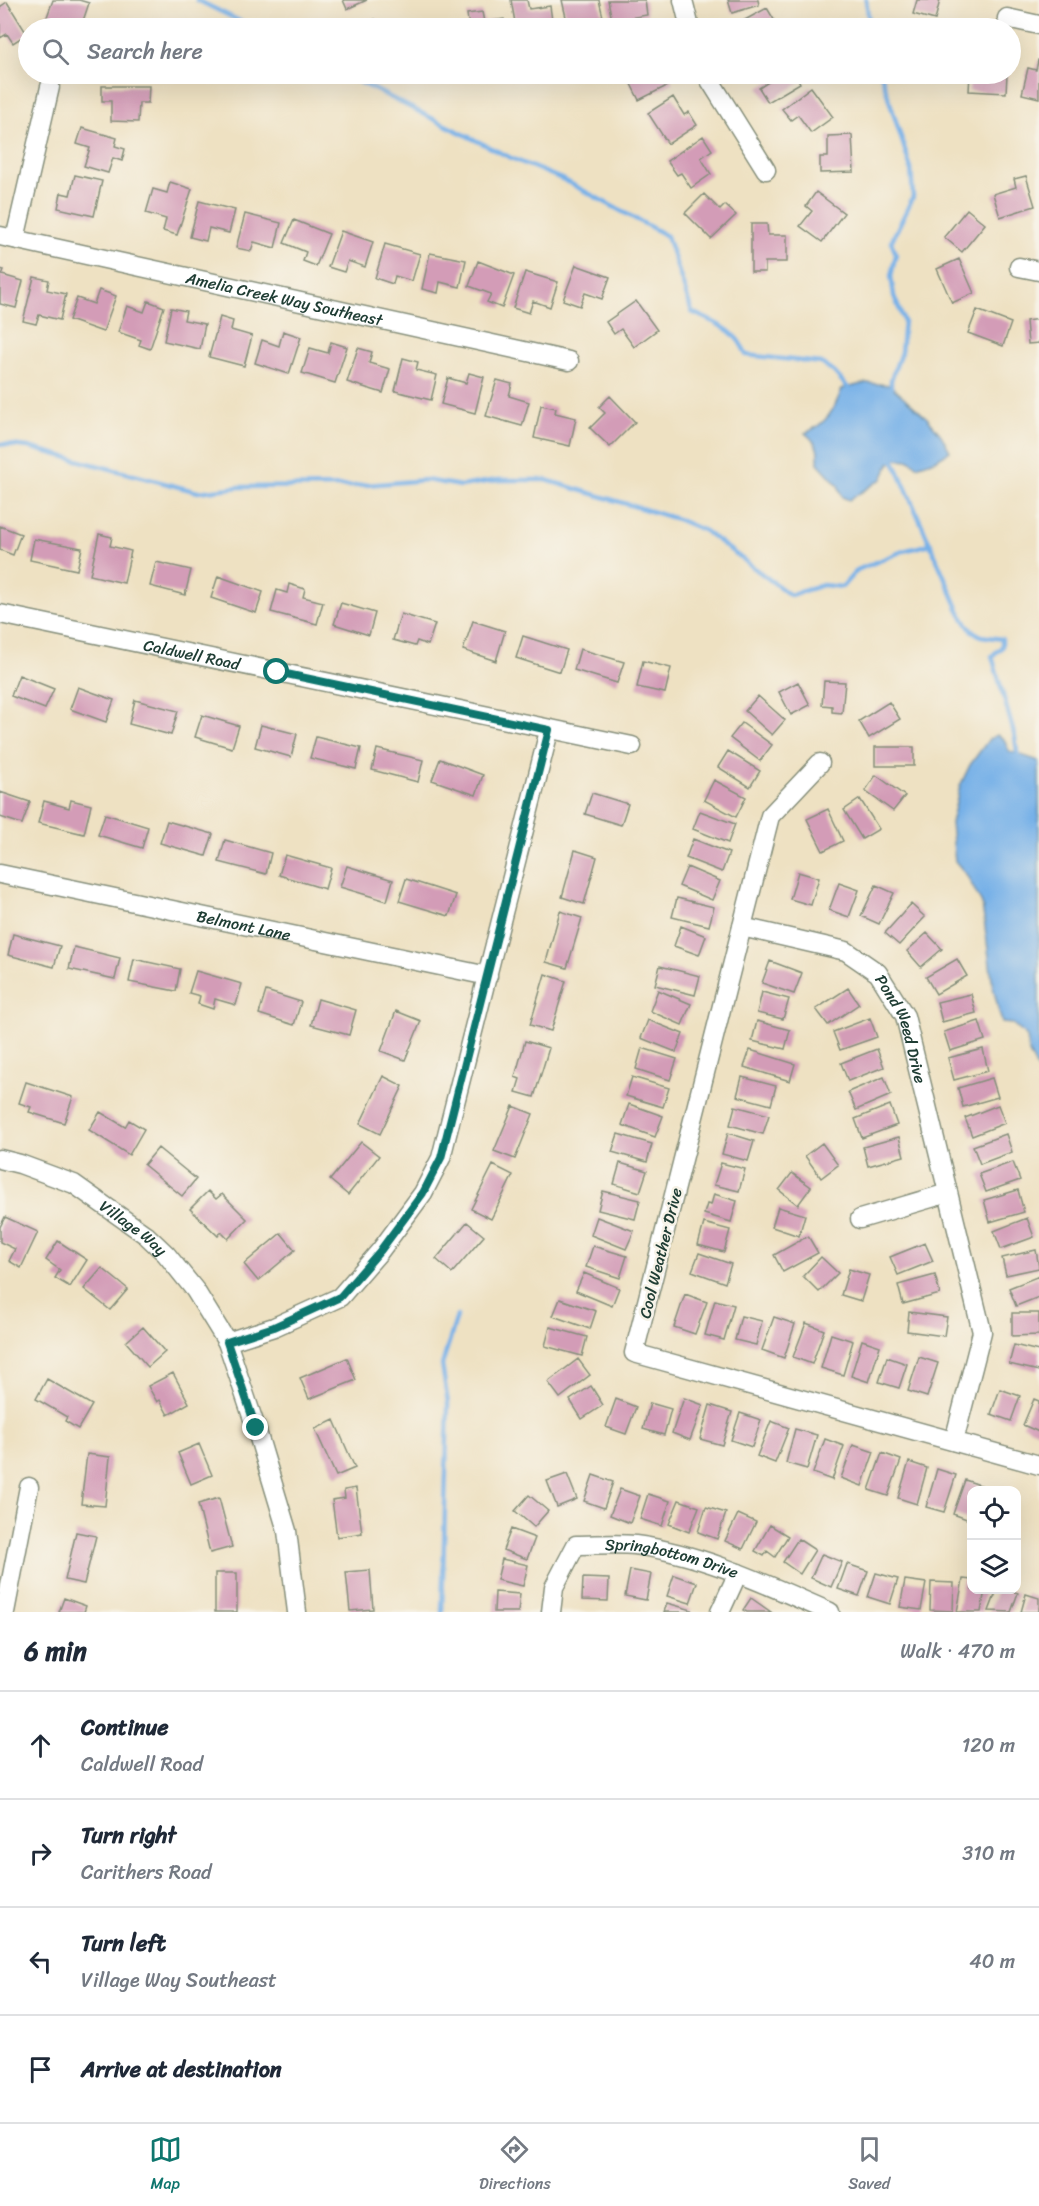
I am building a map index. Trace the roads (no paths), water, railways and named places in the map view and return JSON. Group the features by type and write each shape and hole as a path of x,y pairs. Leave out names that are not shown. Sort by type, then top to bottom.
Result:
{"street":[{"path":"683,0 688,18"},
{"path":"1021,21 1039,25"},
{"path":"712,84 766,170"},
{"path":"8,237 50,87"},
{"name":"Amelia Creek Way Southeast","path":"8,237 569,361"},
{"path":"1019,267 1039,271"},
{"name":"Caldwell Road","path":"0,614 632,746"},
{"path":"227,1342 274,1327 340,1297 380,1251 423,1193 441,1158 549,730"},
{"name":"Cool Weather Drive","path":"820,763 770,816 634,1353 1039,1465"},
{"name":"Belmont Lane","path":"0,874 488,976"},
{"name":"Pond Weed Drive","path":"742,927 846,951 879,973 905,1016 982,1332 954,1441"},
{"name":"Village Way","path":"0,1159 74,1184 146,1235 166,1254 195,1290 227,1342 256,1428 287,1531 297,1612"},
{"path":"860,1219 948,1193"},
{"path":"5,1612 29,1487"},
{"name":"Springbottom Drive","path":"551,1612 554,1587 576,1545 634,1545 676,1553 738,1574 830,1612"},
{"path":"720,1612 738,1574"}],"water":[{"path":"866,383 890,385 927,418 950,451 937,459 917,466 910,460 896,459 889,464 882,479 849,500 842,497 838,485 818,463 816,446 805,433 829,416 842,389"},
{"path":"997,735 1004,739 1009,751 1039,761 1039,1073 1029,1053 1027,1037 1013,1024 1002,1023 993,987 982,904 966,874 955,861 951,823 960,786 970,765 989,739"}],"waterway":[{"path":"197,0 234,18"},
{"path":"866,0 869,18"},
{"path":"364,84 511,158 564,180 667,236 692,312 731,333 746,355 821,363 834,372 851,391"},
{"path":"884,84 911,169 913,197 891,242 896,254 891,276 894,296 904,321 901,352 891,380 891,389"},
{"path":"0,444 28,447 198,492 239,487 354,486 426,480 461,486 498,480 546,480 677,519 705,531 790,595 823,585 842,587 857,570 903,551 931,544"},
{"path":"890,458 894,461 961,615 971,630 981,636 1002,639 1002,647 992,656 1015,737 1018,758"},
{"path":"442,1612 448,1403 442,1365 457,1316"}]}
